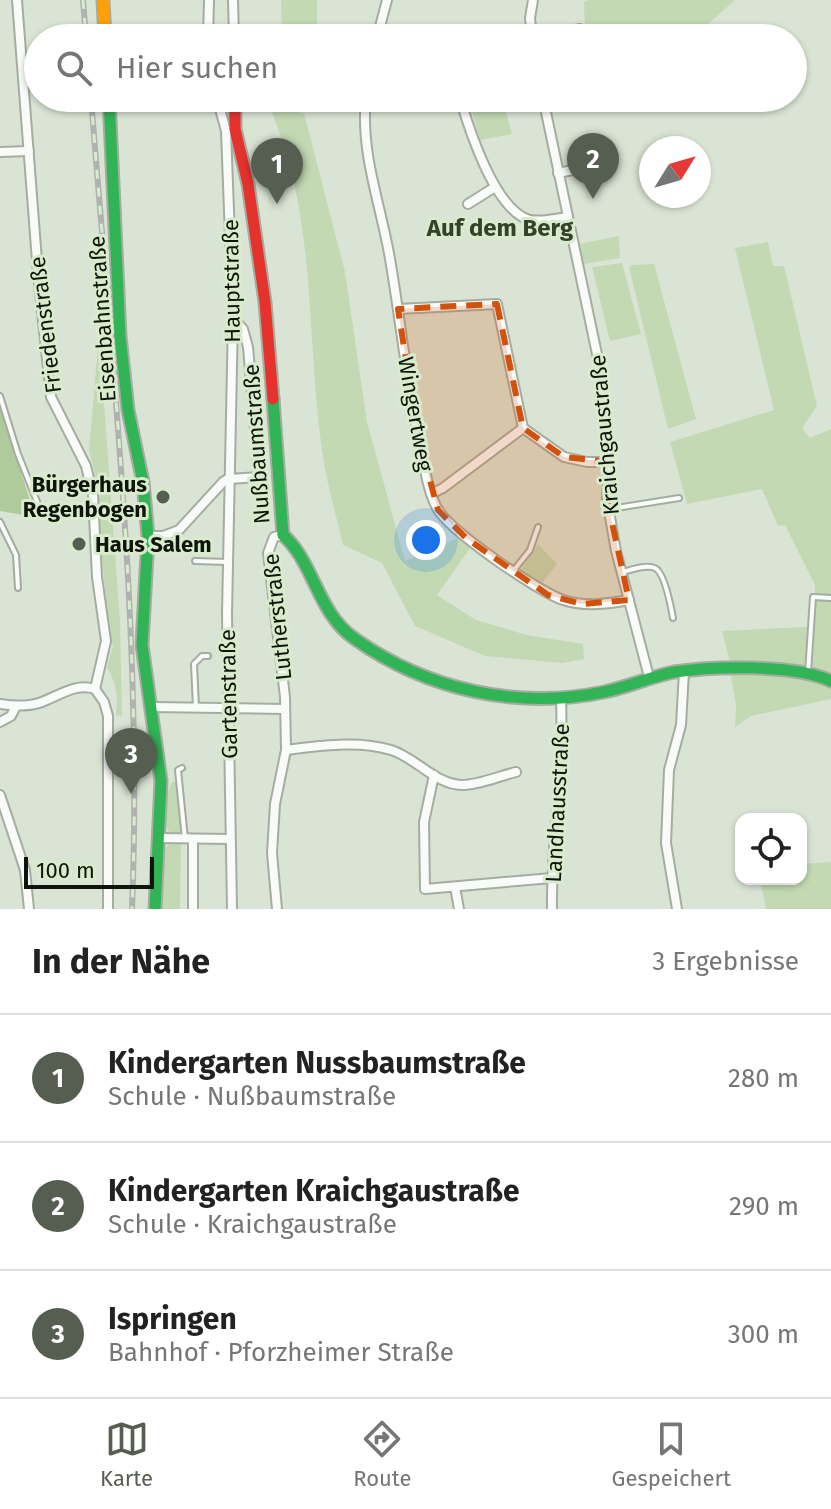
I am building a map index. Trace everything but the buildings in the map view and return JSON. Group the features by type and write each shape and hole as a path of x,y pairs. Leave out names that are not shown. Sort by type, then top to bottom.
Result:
{"street":[{"name":"Friedenstraße","path":"17,0 24,88"},
{"path":"103,0 104,24"},
{"path":"208,24 209,0"},
{"path":"233,0 234,24"},
{"path":"381,24 387,0"},
{"path":"531,24 533,0"},
{"name":"Friedenstraße","path":"26,112 51,397 86,466 93,495 97,577 106,641 95,689"},
{"name":"Eisenbahnstraße","path":"110,112 121,345 128,410 143,482 148,536 142,645 161,781 155,909"},
{"name":"Hauptstraße","path":"223,112 231,130 233,317 228,479"},
{"name":"Nußbaumstraße","path":"233,112 231,130 248,184 265,302 283,535 293,543 306,572 346,632 400,667 489,697 561,698 603,692 649,677 684,671 738,668 813,674 831,681"},
{"name":"Wingertweg","path":"366,112 369,166 389,254 410,398 431,494 445,519 466,538 538,589 566,601 609,604 629,600"},
{"path":"464,112 471,135 495,187 516,212 529,220 567,217"},
{"name":"Kraichgaustraße","path":"546,112 596,344 604,397 609,509 616,551 649,677"},
{"path":"0,152 29,151"},
{"path":"558,173 607,163"},
{"path":"468,204 495,187"},
{"path":"398,309 497,304 523,428 564,457 587,462 609,462"},
{"path":"148,536 163,536 179,530 228,479 259,477 248,347 243,329 233,317"},
{"path":"431,494 523,428"},
{"name":"Gartenstraße","path":"228,479 232,909"},
{"name":"Lutherstraße","path":"277,909 272,873 274,817 286,750 285,709 268,553 274,537 283,535"},
{"path":"677,909 666,843 669,770 681,725 684,671"},
{"path":"0,704 37,704 77,688 89,687 95,689 104,702 108,716 108,909"},
{"name":"Landhausstraße","path":"552,909 563,742 561,698"},
{"path":"0,722 11,716 16,706"},
{"path":"152,707 285,709"},
{"path":"286,750 334,745 377,747 412,759 451,784 465,786 516,772"},
{"path":"434,775 424,822 425,889 552,878"},
{"path":"0,795 4,815 25,870 29,909"},
{"path":"159,838 230,839"},
{"path":"189,839 193,909"},
{"path":"455,887 459,909"}],"lane":[{"path":"0,396 40,509"},
{"path":"259,477 264,515"},
{"path":"609,509 679,498"},
{"path":"0,522 16,555 18,588"},
{"path":"514,570 530,550 538,527"},
{"path":"195,561 228,562"},
{"path":"622,572 651,567 658,569 673,618"},
{"path":"813,674 813,597 831,598"},
{"path":"196,708 194,664 202,656 208,656"},
{"path":"182,768 178,770 189,839"}],"highlighted area":[{"path":"497,304 523,428 564,457 609,462 607,500 629,600 582,604 548,595 466,538 438,510 418,436 398,309"}],"green space":[{"path":"281,0 317,0 317,24 282,24"},
{"path":"735,0 708,24 585,24 584,2"},
{"path":"472,112 506,112 512,134 480,140"},
{"path":"272,113 304,113 345,272 367,422 405,561 458,538 471,547 437,595 476,620 527,635 583,644 584,659 563,663 485,656 415,626 382,563 343,545 322,450 308,280 297,195"},
{"path":"619,236 620,258 584,264 580,244"},
{"path":"768,242 773,266 784,266 817,406 802,428 810,438 831,429 831,674 813,668 815,585 785,525 778,526 762,489 687,504 670,442 774,410 735,248"},
{"path":"622,263 641,334 610,341 592,267"},
{"path":"654,264 696,419 668,429 629,267"},
{"path":"99,334 120,622 122,716 116,715 116,691 107,668 113,646 108,623 94,469 89,451"},
{"path":"0,404 35,517 0,511"},
{"path":"538,544 557,564 540,586 521,570"},
{"path":"807,627 806,663 803,668 755,661 730,662 722,631"},
{"path":"730,672 796,676 821,681 831,685 831,699 751,716 735,727 736,705"},
{"path":"172,782 178,782 182,831 179,834 170,833 164,815"},
{"path":"181,843 180,909 160,909 164,849 170,844"},
{"path":"831,862 831,909 766,909 761,885 807,885 807,864"}],"railway":[{"path":"83,0 85,24"},
{"path":"92,112 124,503 133,706 132,909"}],"traffic: fast":[{"path":"110,112 120,336 128,410 143,482 148,536 142,645 161,781 155,909"},
{"path":"273,399 283,535 302,559 332,616 355,639 383,657 443,683 506,697 572,697 604,692 674,672 710,668 776,669 816,675 831,681"}],"traffic: slow":[{"path":"103,0 104,24"}],"traffic: jam":[{"path":"235,112 235,129 248,184 265,302 273,399"}],"place":[{"name":"Kindergarten Kraichgaustraße","path":"593,199"},
{"name":"Kindergarten Nussbaumstraße","path":"277,204"},
{"name":"Bürgerhaus Regenbogen","path":"163,497"},
{"name":"Haus Salem","path":"79,544"},
{"name":"Ispringen","path":"131,794"}],"district":[{"name":"Auf dem Berg","path":"500,228"}]}
